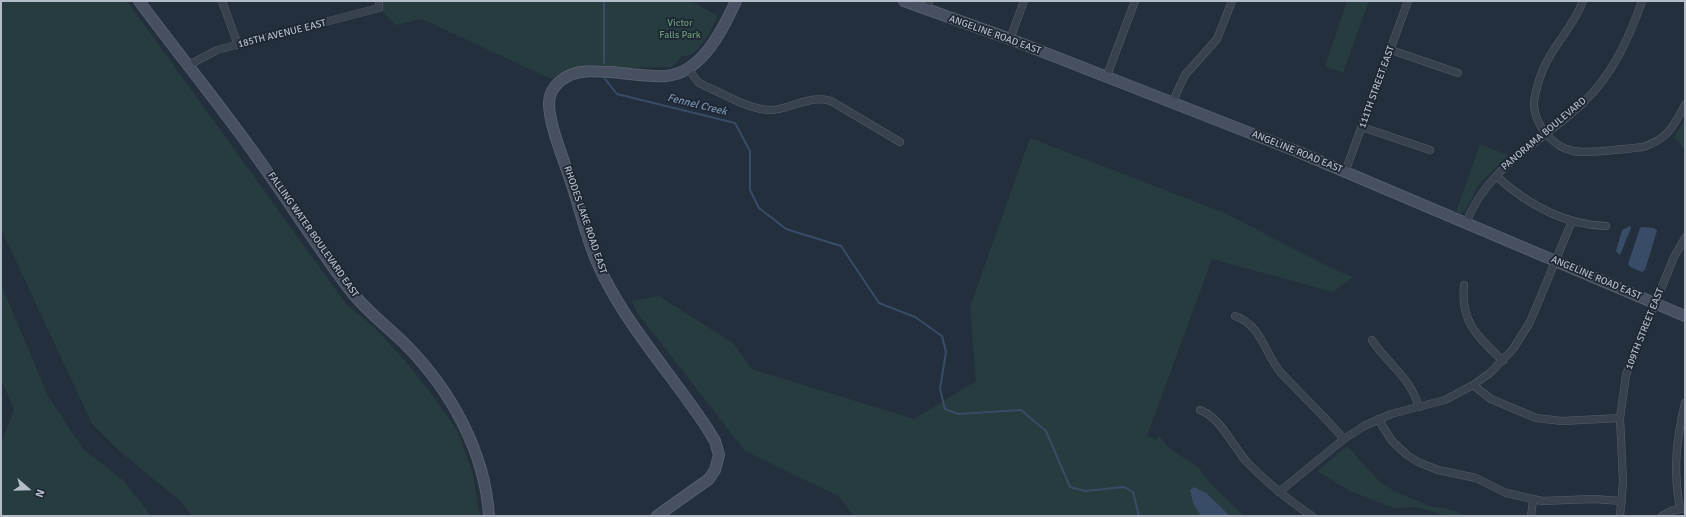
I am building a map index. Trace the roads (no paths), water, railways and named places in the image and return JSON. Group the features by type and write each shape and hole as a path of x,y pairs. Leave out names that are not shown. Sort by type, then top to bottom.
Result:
{"street":[{"name":"FALLING WATER BOULEVARD EAST","path":"140,1 187,66 258,159 351,292 408,347 443,390 475,449 486,490 489,516"},
{"path":"222,1 238,45"},
{"name":"RHODES LAKE ROAD EAST","path":"657,516 709,479 715,470 719,455 715,441 707,428 634,325 604,277 593,252 555,134 549,102 556,85 565,77 579,72 668,76 687,67 699,60 709,48 736,1"},
{"name":"ANGELINE ROAD EAST","path":"904,1 927,5 1106,78 1345,172 1685,316"},
{"path":"1010,39 1024,1"},
{"path":"1106,78 1135,1"},
{"path":"1172,103 1185,75 1217,39 1232,1"},
{"name":"111TH STREET EAST","path":"1345,172 1408,1"},
{"path":"1583,1 1574,21 1544,67 1534,104 1541,127 1556,144 1573,151 1643,147 1654,144 1664,138 1672,129 1685,105"},
{"name":"PANORAMA BOULEVARD","path":"1466,223 1470,211 1482,192 1496,176 1520,152 1547,133 1583,103 1607,74 1625,43 1642,1"},
{"name":"185TH AVENUE EAST","path":"187,66 217,50 379,5"},
{"path":"1391,50 1458,73"},
{"path":"687,67 698,82 704,86 762,109 782,108 818,99 831,101 900,142"},
{"path":"1362,127 1430,150"},
{"path":"1496,176 1529,202 1572,221 1589,226 1606,226"},
{"path":"1279,492 1344,439 1378,419 1445,400 1473,385 1503,361 1530,322 1572,221"},
{"name":"109TH STREET EAST","path":"1620,516 1623,461 1620,418 1626,375 1655,303 1684,242"},
{"path":"1464,285 1464,307 1470,325 1479,338 1503,361"},
{"path":"1235,316 1244,319 1257,330 1277,368 1344,439"},
{"path":"1372,340 1385,358 1405,377 1416,396 1419,407"},
{"path":"1473,385 1491,399 1536,418 1562,421 1620,418"},
{"path":"1662,516 1682,509 1676,488 1676,452 1685,403"},
{"path":"1200,410 1209,413 1217,420 1230,441 1245,460 1279,492 1312,516"},
{"path":"1378,419 1392,441 1407,456 1438,470 1463,474 1506,493 1533,500 1558,501 1593,499 1622,501"},
{"path":"1531,516 1533,500"}],"water":[{"path":"1630,226 1631,228 1620,255 1616,251 1622,230"},
{"path":"1640,228 1654,228 1657,231 1645,270 1642,272 1630,267 1628,264"},
{"path":"1194,487 1206,493 1230,516 1201,516 1193,503 1190,490"}],"waterway":[{"name":"Fennel Creek","path":"604,1 604,63"},
{"name":"Fennel Creek","path":"605,79 617,94 735,123 750,151 750,190 759,208 786,229 841,246 879,303 915,317 942,336 946,352 940,389 945,409 958,414 1021,410 1046,431 1070,487 1085,491 1124,487 1133,492 1139,516"}],"park label":[{"name":"Victor Falls Park","path":"680,28"}]}
